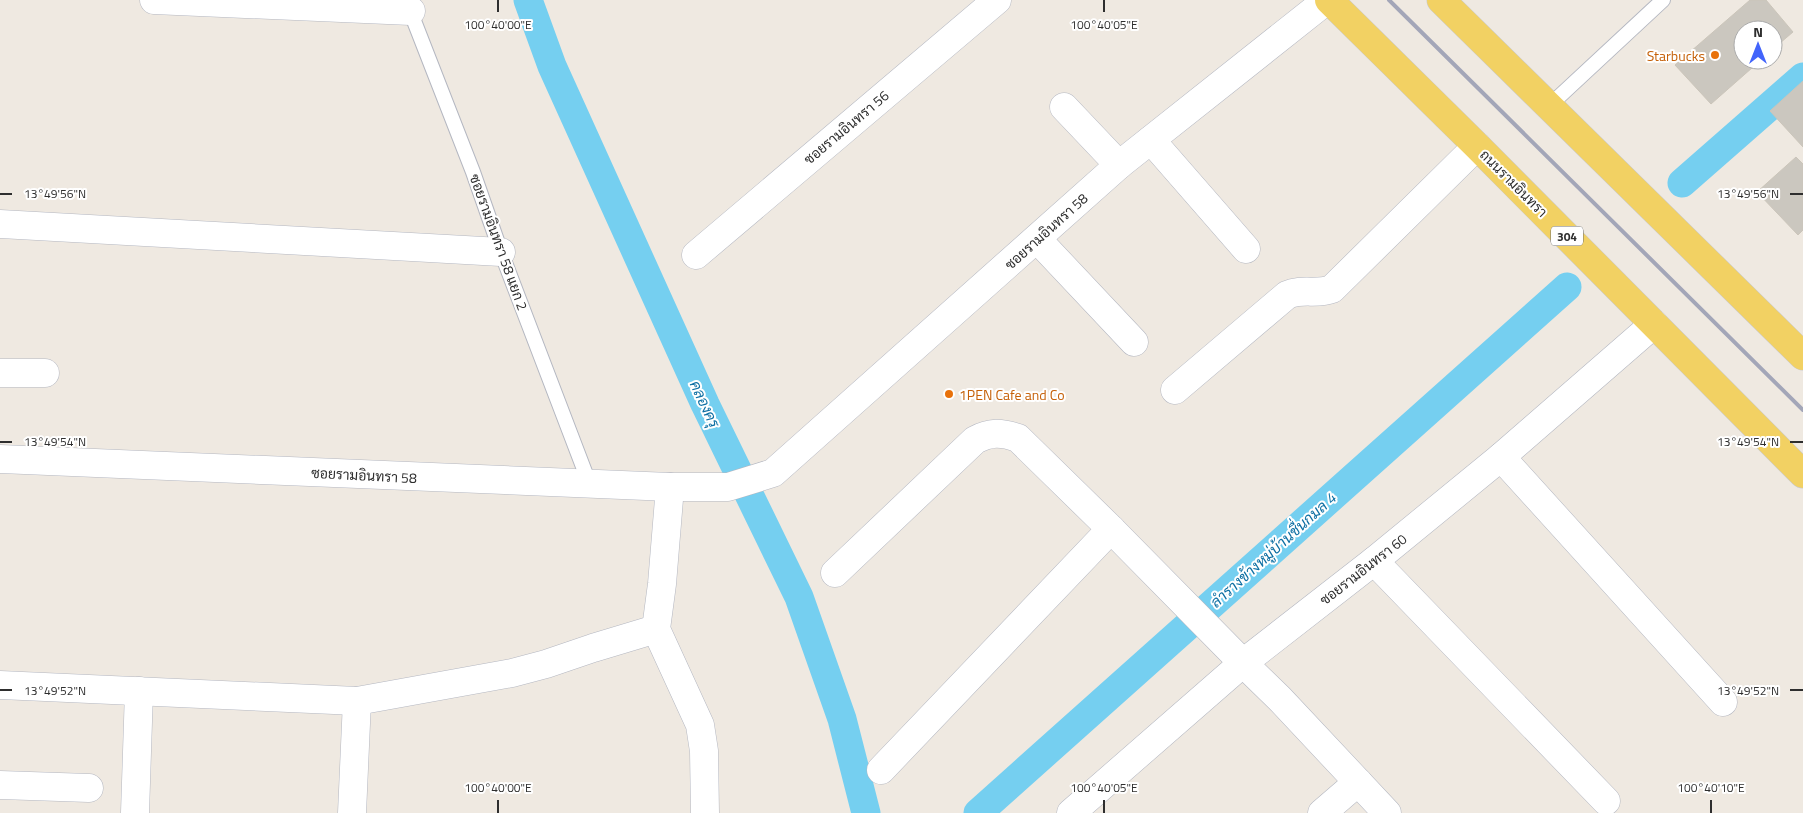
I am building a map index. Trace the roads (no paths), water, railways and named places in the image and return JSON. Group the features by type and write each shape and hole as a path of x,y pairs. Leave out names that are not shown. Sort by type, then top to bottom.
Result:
{"main road":[{"name":"ถนนรามอินทรา","path":"1328,0 1477,146 1803,474"},
{"path":"1441,0 1801,349"}],"street":[{"path":"154,0 409,6"},
{"name":"ซอยรามอินทรา 56","path":"696,255 997,0"},
{"name":"ซอยรามอินทรา 58","path":"0,459 670,488 728,487 773,473 1119,166 1328,0"},
{"path":"1064,107 1119,166"},
{"path":"1151,140 1246,250"},
{"path":"1175,390 1287,295 1296,291 1324,292 1332,289 1477,146"},
{"path":"0,224 501,252"},
{"path":"1037,239 1134,342"},
{"name":"ซอยรามอินทรา 60","path":"1071,813 1242,663 1374,561 1501,457 1654,324"},
{"path":"0,372 45,373"},
{"path":"834,573 975,440 992,433 1003,433 1018,438 1111,528 1242,663 1280,699 1387,813"},
{"path":"1501,457 1723,702"},
{"path":"670,488 656,630 700,725 704,751 706,813"},
{"path":"881,770 1111,528"},
{"path":"1374,561 1606,801"},
{"path":"0,685 357,701 512,673 656,630"},
{"path":"135,813 139,691"},
{"path":"352,813 357,701"},
{"path":"1322,813 1358,782"},
{"path":"0,785 89,788"}],"lane":[{"path":"1549,106 1662,0"},
{"name":"ซอยรามอินทรา 58 แยก 2","path":"409,6 590,485"}],"waterway":[{"name":"คลองครุ","path":"528,0 552,66 705,404 799,597 842,719 866,813"},
{"name":"ลำรางข้างหมู่บ้านชื่นกมล 4","path":"1682,183 1803,77"},
{"name":"ลำรางข้างหมู่บ้านชื่นกมล 4","path":"978,813 1567,287"}],"railway":[{"path":"1389,0 1803,410"}],"place":[{"name":"Starbucks","path":"1715,55"},
{"name":"1PEN Cafe and Co","path":"949,394"}]}
